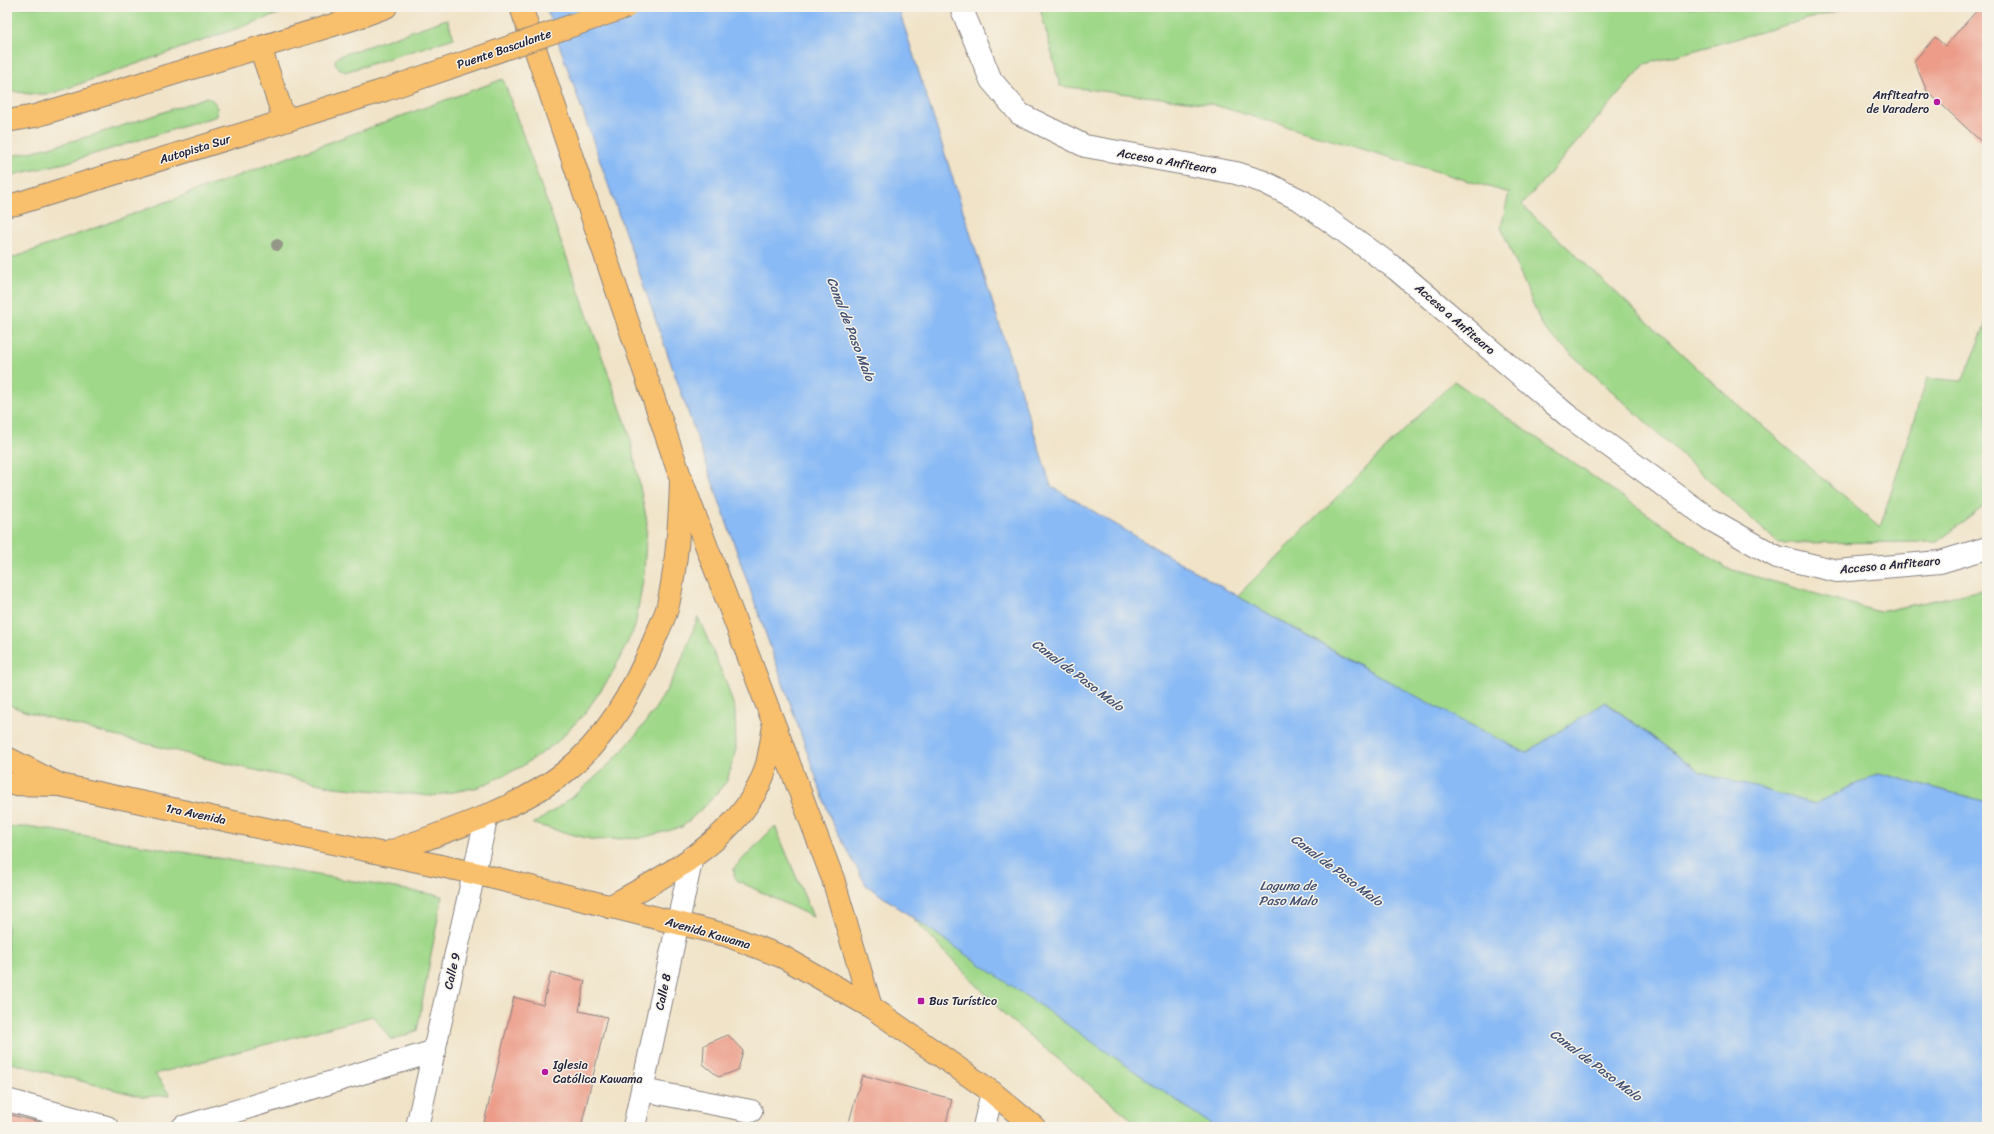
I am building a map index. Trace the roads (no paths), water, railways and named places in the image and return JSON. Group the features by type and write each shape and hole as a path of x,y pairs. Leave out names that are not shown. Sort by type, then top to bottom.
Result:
{"main road":[{"path":"7,121 35,116 356,18 386,7"},
{"path":"521,7 681,479 833,879 871,1007"},
{"name":"Puente Basculante","path":"382,91 626,7"},
{"path":"260,47 286,120"},
{"name":"Autopista Sur","path":"10,207 382,91"},
{"path":"7,113 35,116"},
{"path":"384,854 487,815 538,790 564,772 589,749 616,714 650,650 668,606 679,539 681,479"},
{"path":"609,907 658,880 692,857 713,842 738,818 754,793 767,765 774,725"},
{"path":"7,758 60,785"},
{"name":"1ra Avenida","path":"7,784 60,785 384,854"},
{"name":"Avenida Kawama","path":"384,854 474,873 726,935 783,957 871,1007 992,1092 1034,1127"}],"street":[{"name":"Acceso a Anfitearo","path":"961,7 991,80 1020,114 1085,146 1236,173 1264,182 1302,201 1396,269 1567,415 1708,518 1777,558 1837,571 1940,562 1987,548"},
{"name":"Calle 9","path":"417,1127 487,815"},
{"name":"Calle 8","path":"634,1127 692,857"},
{"path":"183,1127 434,1051"},
{"path":"642,1090 751,1111"},
{"path":"984,1127 992,1092"},
{"path":"7,1100 107,1127"}],"water":[{"name":"Laguna de Paso Malo","path":"546,7 898,7 1051,486 1227,590 1345,657 1526,753 1605,702 1700,772 1815,804 1879,773 1987,802 1987,1127 1215,1127 866,885 831,820"}],"place":[{"name":"Anfiteatro de Varadero","path":"1937,102"},
{"name":"Bus Turístico","path":"921,1001"},
{"name":"Iglesia Católica Kawama","path":"545,1072"}],"water label":[{"name":"Canal de Paso Malo","path":"851,329"},
{"name":"Canal de Paso Malo","path":"1078,675"},
{"name":"Canal de Paso Malo","path":"1337,870"},
{"name":"Canal de Paso Malo","path":"1596,1065"}]}
